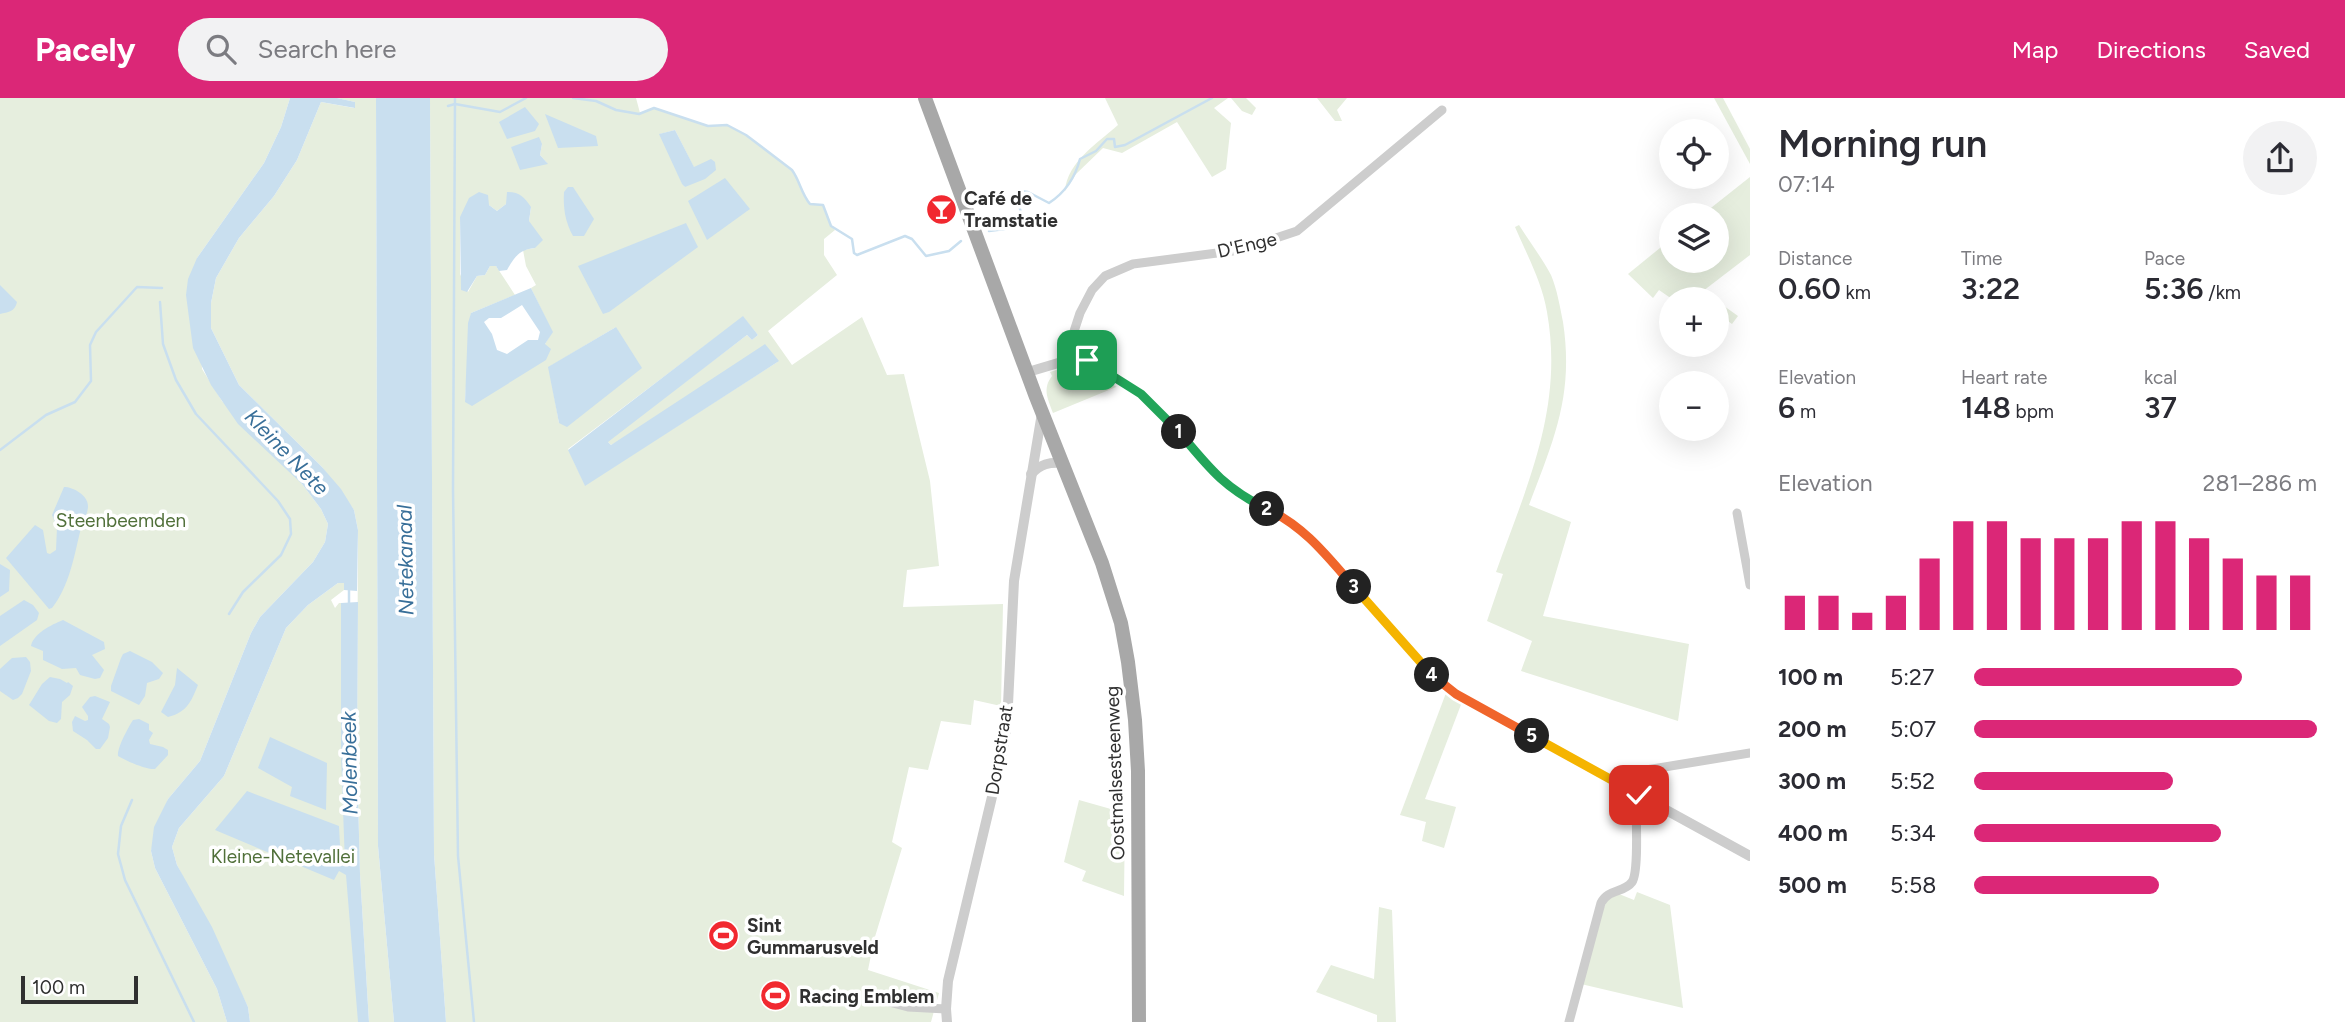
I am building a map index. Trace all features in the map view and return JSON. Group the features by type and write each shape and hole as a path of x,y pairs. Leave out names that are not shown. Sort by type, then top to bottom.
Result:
{"main road":[{"name":"Oostmalsesteenweg","path":"925,98 1042,413 1105,572 1121,623 1135,720 1138,771 1139,1022"}],"street":[{"name":"D'Enge","path":"1065,359 1080,313 1092,289 1105,276 1133,264 1240,250 1297,232 1442,110"},
{"path":"1028,372 1075,358 1090,361 1141,394 1223,482 1249,500 1281,515 1315,542 1440,683 1462,698 1750,856"},
{"name":"Dorpstraat","path":"947,1022 948,981 1007,725 1014,581 1042,413"},
{"path":"1033,468 1060,457"},
{"path":"1737,513 1750,585"},
{"path":"1624,787 1633,775 1646,770 1750,753"},
{"path":"1569,1022 1601,903 1610,892 1623,889 1631,883 1636,872 1636,803 1639,795"},
{"path":"889,1002 908,1007 946,1009"}],"green space":[{"name":"Steenbeemden","path":"0,98 290,98 281,127 264,163 197,258 202,369 222,401 302,484 321,509 328,524 325,542 313,562 260,617 251,633 200,761 168,799 151,851 155,868 217,989 227,1022 0,1022"},
{"path":"337,98 376,98 378,846 394,1022 369,1022 360,874 357,757 358,530 354,510 322,467 239,385 211,328 211,303 216,278 239,238 274,196 297,160 321,102 354,108 355,102"},
{"path":"430,98 636,98 640,113 654,108 708,126 727,125 746,135 792,170 807,200 810,204 823,205 835,230 824,239 824,255 837,275 768,331 792,365 862,317 887,375 904,374 930,481 939,566 907,570 903,607 1003,604 1001,706 974,700 971,725 941,721 928,770 909,767 892,842 902,848 874,940 868,970 939,993 931,1022 446,1022 434,854","holes":["675,130 694,168 685,187 660,134","542,144 540,155 547,163 511,147","506,204 531,207 529,221 535,248 523,250 526,266 536,285 531,288 552,332 545,344 465,401 471,313 515,295 496,266 490,266 485,275 477,276 468,292 460,274 460,217 489,205 497,211","743,317 758,335 752,340 747,335 607,441 611,445 779,361 585,485 568,449","616,327 559,423 549,367"]},
{"path":"1105,98 1228,98 1214,108 1231,123 1226,169 1212,177 1177,122 1122,153 1103,148 1076,174 1065,191 1071,171 1078,162 1118,125"},
{"path":"1231,98 1246,98 1256,108 1252,115 1242,111"},
{"path":"1317,98 1347,98 1337,110 1342,121 1335,121"},
{"path":"1714,98 1723,98 1750,149 1750,164 1729,126 1729,119 1725,119"},
{"path":"1750,177 1750,255 1729,271 1729,203 1717,203"},
{"path":"1519,225 1553,280 1566,348 1564,395 1560,416 1529,505 1571,522 1543,616 1689,644 1678,721 1521,671 1532,641 1487,621 1503,574 1496,572 1540,445 1551,381 1551,347 1545,301 1515,227"},
{"path":"1659,249 1659,273 1726,273 1708,287 1659,287 1653,298 1628,274"},
{"path":"1729,310 1738,316 1732,324 1729,322"},
{"path":"1076,364 1089,365 1121,385 1053,413 1047,394 1047,385 1052,376 1050,372"},
{"name":"Kleine-Netevallei","path":"338,583 344,583 344,590 331,600 335,608 339,603 349,603 362,1022 250,1022 248,1007 177,865 172,847 179,828 224,776 286,628 308,605"},
{"path":"1446,693 1462,702 1425,799 1456,807 1444,848 1422,841 1426,822 1400,815"},
{"path":"1079,800 1125,813 1124,896 1082,881 1086,871 1064,862"},
{"path":"1637,892 1670,905 1683,1008 1581,984 1603,909 1610,895 1619,894 1634,900"},
{"path":"1379,907 1392,910 1396,1022 1377,1022 1377,1015 1316,992 1331,965 1374,979"}],"water":[{"name":"Kleine Nete","path":"290,98 337,98 355,102 355,108 321,102 297,160 274,196 239,238 216,278 211,303 211,328 239,385 322,467 341,489 354,510 358,530 357,591 344,590 344,583 338,583 308,605 286,628 224,776 179,828 172,847 177,865 212,927 248,1007 250,1022 227,1022 217,989 155,868 151,851 154,827 168,799 200,761 251,633 260,617 313,562 325,542 328,524 321,509 302,484 238,424 211,385 193,348 186,295 188,279 197,258 264,163 281,127"},
{"name":"Netekanaal","path":"376,98 430,98 434,854 446,1022 394,1022 378,846"},
{"path":"525,107 539,124 535,131 507,139 499,122"},
{"path":"545,114 596,136 598,146 558,148"},
{"path":"675,130 694,167 711,159 715,162 716,170 705,179 685,187 659,134"},
{"path":"539,137 542,144 540,155 548,164 520,170 511,147"},
{"path":"725,178 750,209 707,240 688,201"},
{"path":"568,187 573,187 594,219 584,236 573,236 568,225 564,192"},
{"path":"479,192 488,195 489,205 497,211 506,204 507,192 521,196 531,207 529,221 543,240 535,248 518,254 507,270 499,271 496,266 490,266 485,275 477,276 467,292 461,290 460,217 469,198"},
{"path":"686,223 698,247 603,314 578,266"},
{"path":"0,285 17,302 13,310 0,314"},
{"path":"531,288 553,332 545,344 551,349 546,360 472,406 465,402 468,323 471,313","holes":["522,305 540,332 538,340 528,340 507,354 497,350 492,334 484,322 489,318 501,318"]},
{"path":"743,316 758,335 752,340 747,335 608,442 611,445 765,344 779,361 585,486 568,450"},
{"path":"616,327 642,368 567,427 559,423 548,367"},
{"path":"64,487 72,488 83,495 88,509 67,581 58,600 49,609 6,558 35,525 43,530 47,553 56,550 57,527 52,515"},
{"path":"0,564 10,570 9,591 0,597"},
{"path":"24,600 33,605 39,613 37,620 0,646 0,616"},
{"path":"358,602 357,757 360,874 369,1022 358,1022 346,875 339,871 334,880 215,830 247,791 339,826 341,864 345,864 341,754 341,603"},
{"path":"63,620 104,642 105,649 92,655 104,670 100,678 80,675 76,668 62,669 43,660 43,651 31,646 39,633"},
{"path":"130,651 152,662 163,673 159,679 147,683 145,696 139,705 111,691 121,658"},
{"path":"26,657 31,671 22,694 13,700 0,691 0,669 12,658"},
{"path":"177,668 198,685 188,706 168,717 161,712 175,685"},
{"path":"50,677 73,686 70,695 62,702 61,719 57,723 49,721 29,705 42,684"},
{"path":"95,696 110,702 102,719 110,727 108,738 100,749 96,749 73,731 72,722 75,716 88,720 82,707 90,697"},
{"path":"139,719 149,724 149,730 153,733 150,744 168,750 168,755 155,769 142,767 118,756 121,743 133,720"},
{"path":"270,737 327,763 326,810 290,796 292,787 258,768"}],"waterway":[{"path":"455,98 453,489 458,856 474,1022"},
{"path":"448,106 455,104 500,112 526,98"},
{"path":"573,98 596,101 616,110 639,114 654,108 708,126 727,125 746,135 792,170 810,204 823,205 831,226 852,239 854,253 857,255 905,236 912,239 926,256 949,251 961,241"},
{"path":"989,231 1005,229 1023,220 1017,198 1020,191 1028,192 1049,203 1055,199 1069,184 1080,159 1096,151 1107,139 1114,139 1115,147 1125,145 1212,98"},
{"path":"0,450 46,415 75,402 91,381 90,345 96,332 137,287 162,288"},
{"path":"160,302 163,344 176,380 196,414 278,501 290,519 291,534 281,555 243,592 229,614"},
{"name":"Molenbeek","path":"349,588 349,606"},
{"path":"132,800 121,826 118,854 125,880 194,1022"}],"place":[{"name":"Café de Tramstatie","path":"941,209"},
{"name":"Sint Gummarusveld","path":"724,936"},
{"name":"Racing Emblem","path":"776,996"}],"route":[{"path":"1087,360 1141,394 1234,491 1281,515 1315,542 1440,683 1462,698 1639,795"}]}
